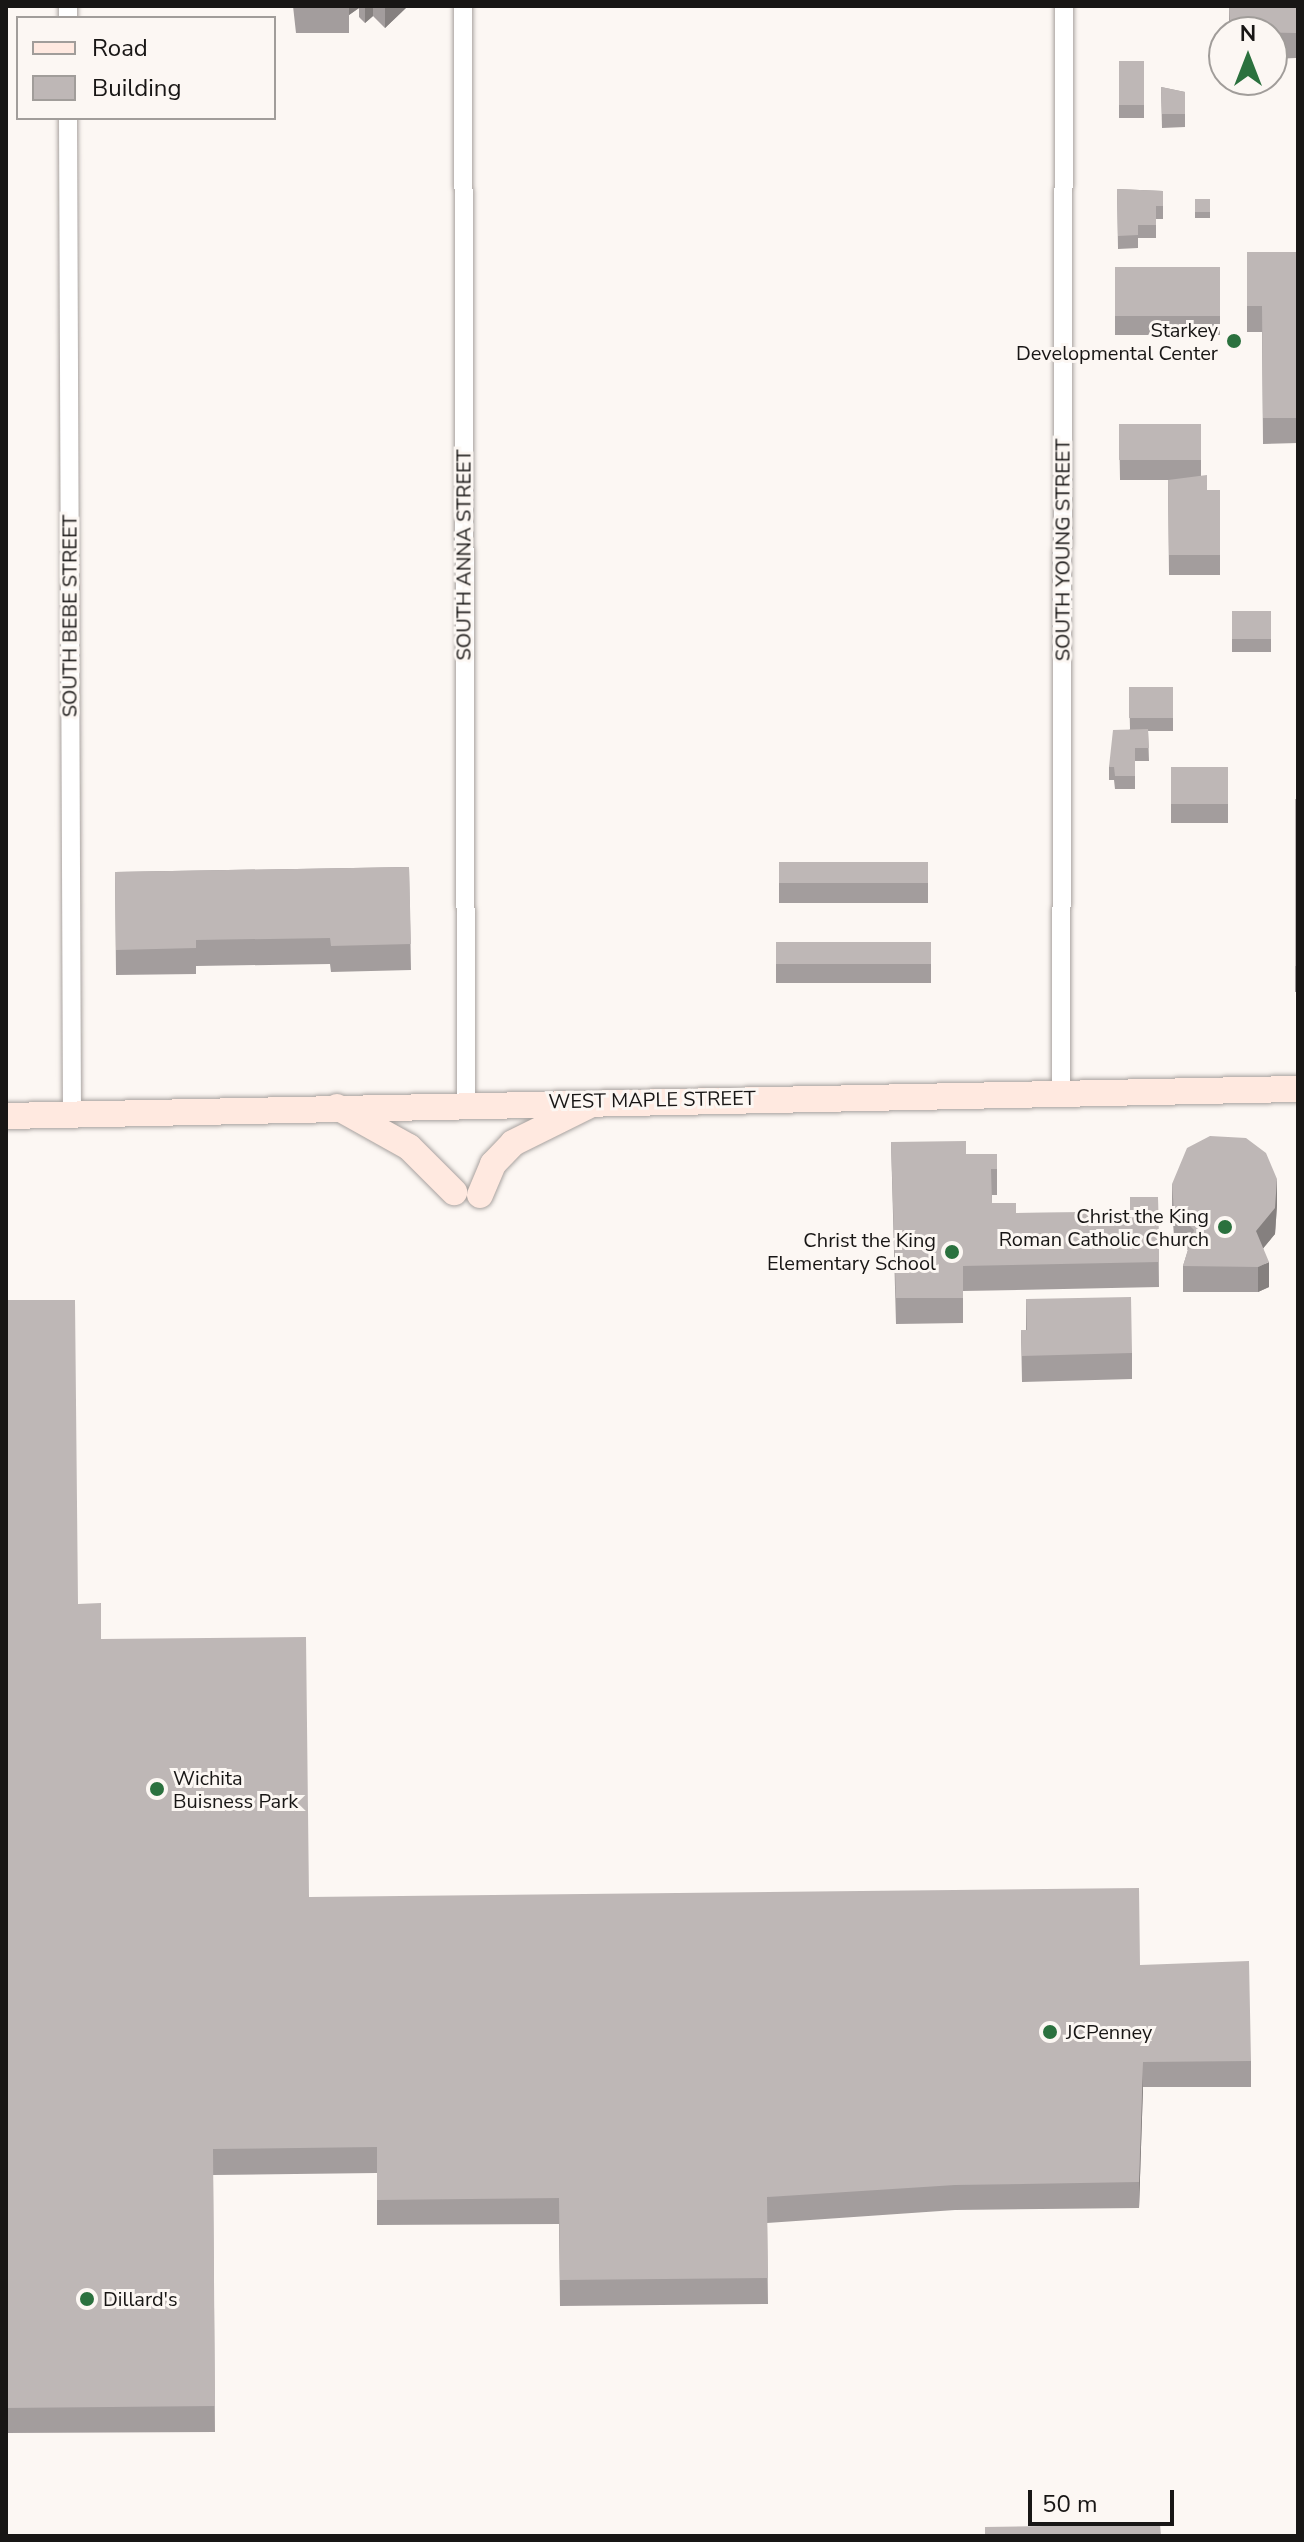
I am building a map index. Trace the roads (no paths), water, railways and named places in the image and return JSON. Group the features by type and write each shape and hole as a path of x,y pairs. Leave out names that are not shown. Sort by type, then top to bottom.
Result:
{"main road":[{"name":"WEST MAPLE STREET","path":"6,1116 600,1101 1298,1089"},
{"path":"337,1107 409,1147 467,1193 513,1143 600,1101"}],"street":[{"name":"SOUTH ANNA STREET","path":"463,6 466,1104"},
{"name":"SOUTH YOUNG STREET","path":"1061,1093 1064,6"},
{"name":"SOUTH BEBE STREET","path":"68,120 72,1113"}],"place":[{"name":"Starkey Developmental Center","path":"1234,341"},
{"name":"Christ the King Roman Catholic Church","path":"1225,1227"},
{"name":"Christ the King Elementary School","path":"952,1252"},
{"name":"Wichita Buisness Park","path":"157,1789"},
{"name":"JCPenney","path":"1050,2032"},
{"name":"Dillard's","path":"87,2299"}]}
